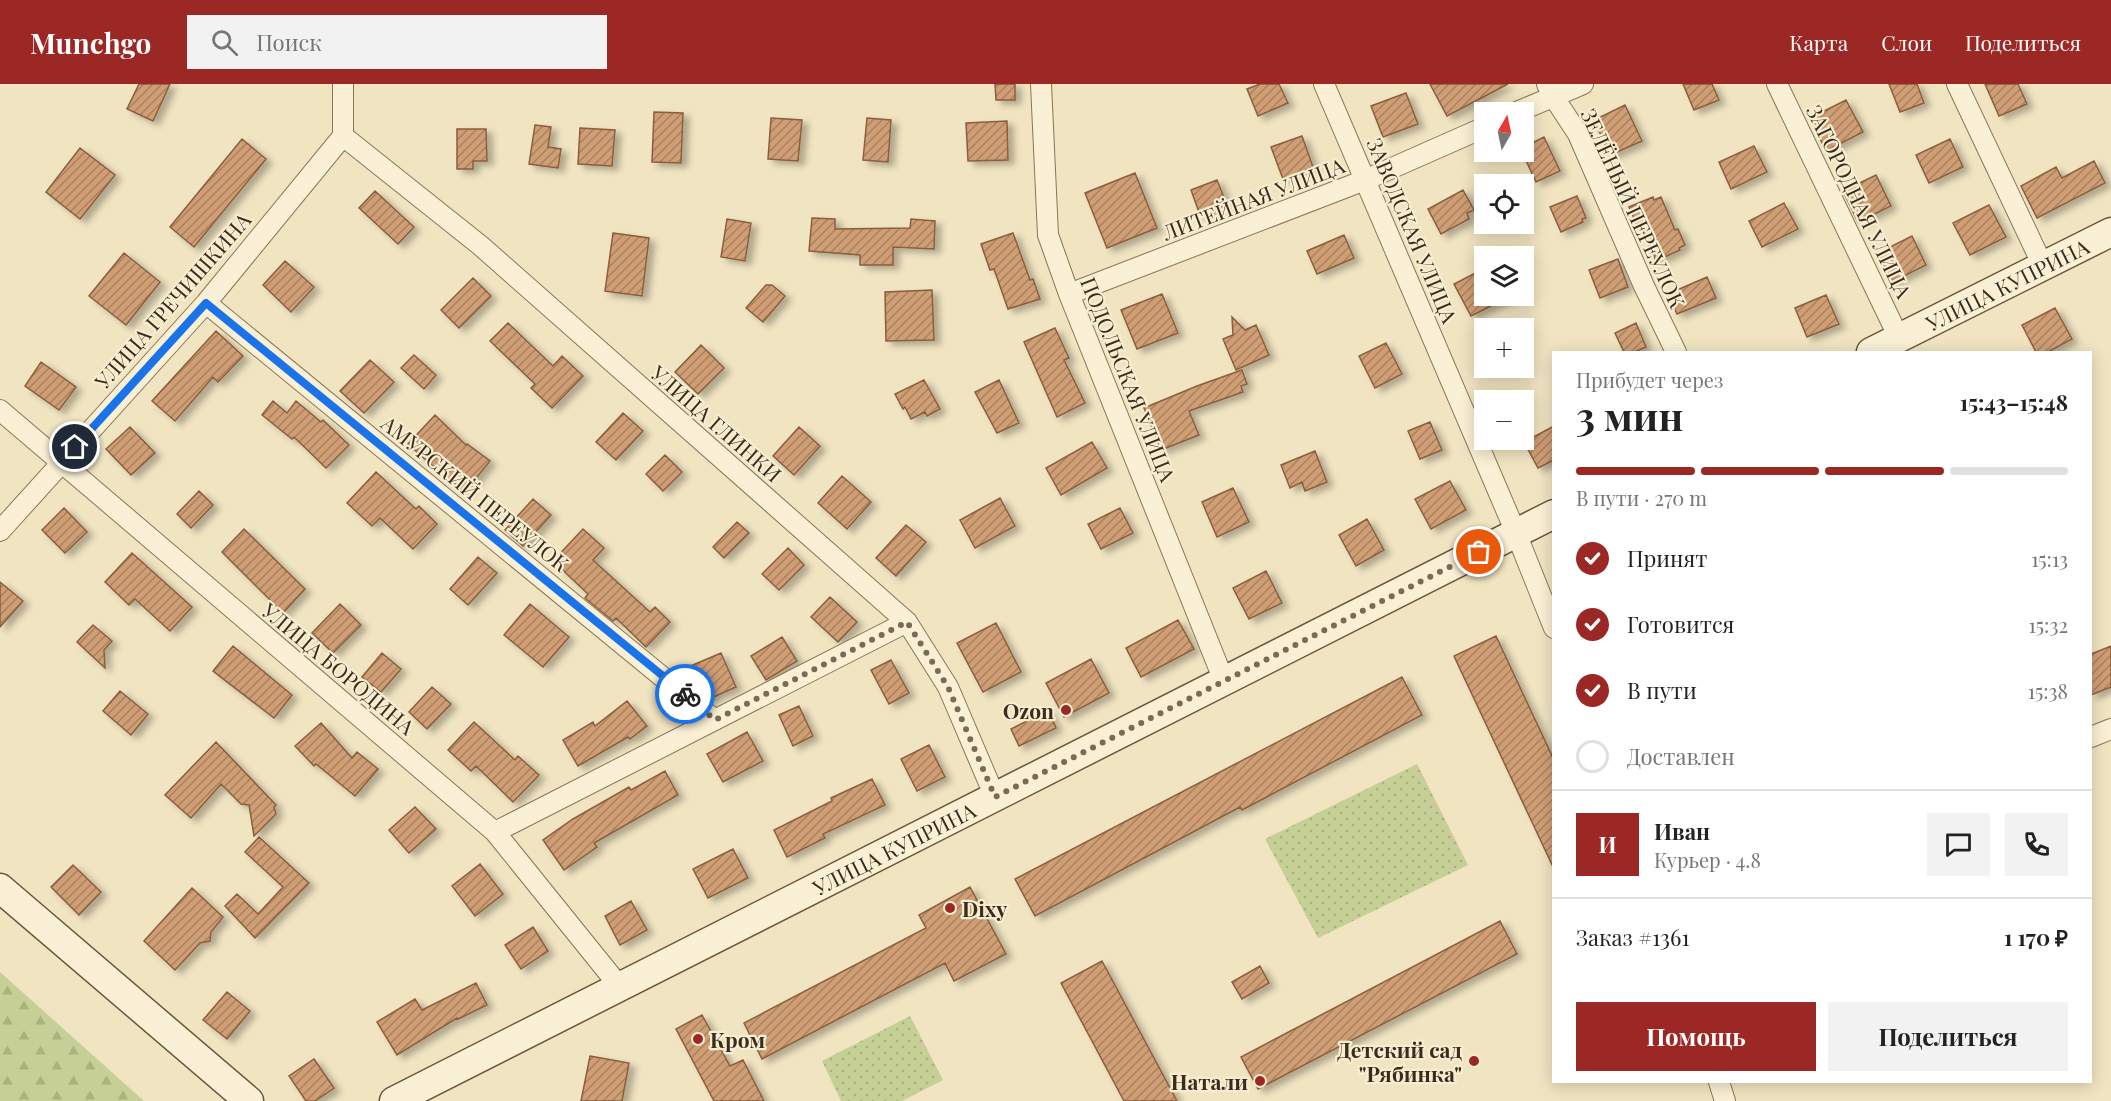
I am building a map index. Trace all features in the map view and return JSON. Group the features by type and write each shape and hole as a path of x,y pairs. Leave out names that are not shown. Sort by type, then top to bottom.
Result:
{"street":[{"path":"343,84 343,136"},
{"name":"ПОДОЛЬСКАЯ УЛИЦА","path":"1041,84 1047,235 1224,681"},
{"name":"ЗАВОДСКАЯ УЛИЦА","path":"1324,84 1516,533 1552,623"},
{"path":"1532,102 1550,90 1583,84"},
{"name":"ЗАГОРОДНАЯ УЛИЦА","path":"1777,84 1899,338"},
{"path":"1957,84 2043,266"},
{"name":"ЗЕЛЁНЫЙ ПЕРЕУЛОК","path":"1550,90 1578,134 1644,286 1676,351"},
{"name":"ЛИТЕЙНАЯ УЛИЦА","path":"1069,294 1365,180 1474,132"},
{"name":"УЛИЦА ГРЕЧИШКИНА","path":"0,531 206,303 343,136"},
{"name":"УЛИЦА ГЛИНКИ","path":"343,136 481,246 907,622 948,687 995,797"},
{"name":"УЛИЦА КУПРИНА","path":"1873,351 2111,232"},
{"name":"АМУРСКИЙ ПЕРЕУЛОК","path":"206,303 715,720"},
{"name":"УЛИЦА БОРОДИНА","path":"0,410 495,832 620,987"},
{"name":"УЛИЦА КУПРИНА","path":"394,1101 1552,515"},
{"path":"495,832 907,622"},
{"path":"2092,737 2111,729"},
{"path":"0,888 249,1101"},
{"path":"1719,1083 1725,1101"}],"green space":[{"path":"1417,764 1468,865 1318,938 1265,839"},
{"path":"0,972 144,1101 0,1101"},
{"path":"910,1016 943,1080 902,1101 841,1101 822,1061"}],"building":[{"path":"139,84 170,84 153,121 127,109"},
{"path":"995,84 1015,84 1015,100 996,100"},
{"path":"1260,84 1279,84 1288,103 1258,116 1247,89"},
{"path":"1430,84 1508,84 1447,116"},
{"path":"1683,84 1712,84 1719,100 1694,110"},
{"path":"1889,84 1917,84 1924,103 1900,112"},
{"path":"1985,84 2018,84 2027,104 1999,116"},
{"path":"1406,93 1418,124 1383,137 1371,106"},
{"path":"1846,100 1863,132 1826,151 1810,118"},
{"path":"1625,105 1642,141 1610,155 1594,120"},
{"path":"654,112 683,113 681,163 652,162"},
{"path":"771,118 802,120 798,161 768,159"},
{"path":"867,118 891,120 888,162 863,160"},
{"path":"1007,121 1008,160 968,161 966,123"},
{"path":"535,125 551,127 548,147 561,149 558,168 529,164"},
{"path":"580,128 615,130 612,166 578,164"},
{"path":"457,129 486,129 487,161 473,161 473,169 457,169"},
{"path":"1302,136 1313,167 1283,179 1271,147"},
{"path":"1544,137 1560,171 1536,182 1527,162 1534,162 1534,142"},
{"path":"242,139 266,159 194,247 170,227"},
{"path":"1950,139 1963,167 1929,183 1916,155"},
{"path":"1754,146 1767,172 1731,189 1719,162"},
{"path":"80,148 115,175 80,219 46,192"},
{"path":"2094,161 2105,183 2037,218 2021,186 2056,167 2062,178"},
{"path":"1135,173 1157,228 1107,248 1085,193"},
{"path":"1876,175 1891,206 1858,222 1843,191"},
{"path":"1217,180 1227,205 1200,215 1191,190"},
{"path":"1463,190 1474,210 1467,213 1469,219 1441,234 1428,209"},
{"path":"375,191 414,227 398,244 359,208"},
{"path":"1577,196 1586,218 1582,219 1583,222 1561,232 1550,207"},
{"path":"1653,197 1654,200 1661,197 1675,230 1678,229 1685,245 1679,248 1680,250 1656,261 1629,207"},
{"path":"1784,203 1798,229 1762,247 1749,221"},
{"path":"1989,205 2006,237 1970,255 1953,223"},
{"path":"812,218 835,219 835,229 910,228 911,219 935,221 934,249 893,247 893,265 860,265 860,255 809,251"},
{"path":"727,219 751,223 745,261 721,257"},
{"path":"613,233 649,238 642,296 605,291"},
{"path":"1013,233 1030,280 1033,279 1040,299 1008,309 994,269 990,270 981,244"},
{"path":"1344,235 1354,258 1317,274 1307,251"},
{"path":"1912,236 1926,265 1892,282 1878,253"},
{"path":"124,253 160,282 126,325 89,296"},
{"path":"1618,259 1628,287 1600,298 1589,270"},
{"path":"285,261 314,287 291,312 263,285"},
{"path":"1474,274 1474,306 1491,306 1471,316 1454,284"},
{"path":"1707,277 1716,298 1677,314 1668,294"},
{"path":"473,278 491,296 459,328 441,310"},
{"path":"766,285 772,285 785,296 763,322 746,308"},
{"path":"932,290 934,340 886,341 885,292"},
{"path":"1162,294 1178,333 1137,349 1121,310"},
{"path":"1826,295 1839,324 1807,337 1795,308"},
{"path":"2055,308 2072,339 2050,351 2035,351 2022,325"},
{"path":"1232,317 1245,330 1256,325 1269,355 1236,370 1223,339 1233,335"},
{"path":"508,323 553,366 562,356 583,376 552,408 531,388 535,384 490,341"},
{"path":"1636,323 1646,347 1636,351 1624,351 1615,333"},
{"path":"1055,328 1069,358 1064,360 1085,403 1057,417 1024,342"},
{"path":"216,331 243,356 218,382 213,377 175,421 152,401"},
{"path":"1386,343 1402,374 1375,388 1359,356"},
{"path":"701,345 724,368 698,394 675,372"},
{"path":"414,355 436,375 424,389 401,368"},
{"path":"370,360 394,382 364,413 340,391"},
{"path":"41,362 76,387 59,410 25,386"},
{"path":"1242,370 1247,384 1241,386 1243,392 1189,411 1199,435 1161,450 1144,408"},
{"path":"924,380 940,409 927,416 925,412 911,419 895,394"},
{"path":"999,380 1019,423 997,433 975,392"},
{"path":"273,401 287,413 296,401 321,422 323,420 349,445 326,468 294,437 292,439 262,415"},
{"path":"623,413 643,431 616,460 596,442"},
{"path":"435,415 466,445 490,461 465,492 408,444"},
{"path":"1430,422 1442,450 1420,459 1408,431"},
{"path":"130,427 155,453 131,475 106,449"},
{"path":"799,427 820,446 794,475 773,456"},
{"path":"1552,427 1552,461 1538,468 1528,450 1534,450 1534,437"},
{"path":"1092,442 1107,468 1061,495 1046,468"},
{"path":"1315,451 1327,482 1305,491 1302,482 1290,488 1281,465"},
{"path":"665,455 682,472 663,491 646,474"},
{"path":"376,472 416,509 419,506 437,524 413,549 380,518 372,526 347,503"},
{"path":"842,476 871,502 847,529 818,503"},
{"path":"1450,481 1466,510 1431,529 1415,499"},
{"path":"1233,488 1249,522 1217,537 1202,502"},
{"path":"199,491 213,505 191,528 177,514"},
{"path":"1000,498 1015,526 975,548 960,520"},
{"path":"533,499 551,515 523,546 505,530"},
{"path":"64,508 87,532 65,553 42,530"},
{"path":"1120,508 1133,533 1101,549 1088,524"},
{"path":"1367,519 1384,550 1356,566 1339,535"},
{"path":"737,522 749,533 724,558 713,547"},
{"path":"906,525 926,542 896,576 876,558"},
{"path":"244,529 305,589 283,613 222,552"},
{"path":"583,529 604,548 593,560 650,612 655,607 670,622 646,647 616,618 613,621 585,598 588,594 553,561"},
{"path":"788,548 804,565 779,590 762,574"},
{"path":"132,553 192,607 170,631 135,599 129,605 105,582"},
{"path":"478,557 497,573 468,605 450,589"},
{"path":"1266,571 1282,603 1249,619 1233,588"},
{"path":"0,582 23,601 0,627"},
{"path":"830,597 857,622 838,642 811,617"},
{"path":"340,604 361,625 333,653 312,633"},
{"path":"530,604 569,637 543,667 504,635"},
{"path":"1178,620 1194,649 1141,677 1126,648"},
{"path":"996,623 1021,672 983,692 957,643"},
{"path":"93,625 112,641 104,650 105,668 77,642"},
{"path":"1496,636 1552,756 1552,865 1454,656"},
{"path":"782,637 797,661 766,680 751,656"},
{"path":"233,646 292,695 274,718 213,671"},
{"path":"2111,646 2111,687 2092,695 2092,654"},
{"path":"382,653 401,669 381,692 362,677"},
{"path":"721,653 736,687 709,699 693,665"},
{"path":"1091,659 1109,693 1064,717 1046,683"},
{"path":"891,660 909,693 889,704 871,670"},
{"path":"1402,677 1422,715 1242,810 1240,807 1035,916 1015,879"},
{"path":"432,687 451,704 427,729 409,712"},
{"path":"120,691 148,714 131,735 103,711"},
{"path":"627,701 647,726 630,739 628,737 578,766 563,740 593,722 595,726"},
{"path":"799,706 813,736 793,746 779,715"},
{"path":"1048,710 1056,728 1019,746 1011,729"},
{"path":"474,722 515,760 518,756 539,775 513,802 476,766 471,771 448,750"},
{"path":"321,723 352,758 357,752 378,769 355,796 316,764 314,766 295,746"},
{"path":"747,732 763,761 723,782 707,754"},
{"path":"216,742 276,805 274,807 276,814 254,836 249,805 241,804 221,784 191,818 165,795"},
{"path":"929,745 945,777 917,791 901,759"},
{"path":"665,771 678,795 594,843 597,847 564,870 543,840 573,819 629,787 631,790"},
{"path":"872,779 885,805 823,834 825,838 787,857 774,830 832,801 831,798"},
{"path":"415,807 436,829 409,853 389,830"},
{"path":"259,837 309,883 255,938 225,906 237,894 258,914 283,887 245,852"},
{"path":"733,849 748,878 708,898 693,869"},
{"path":"480,864 503,894 475,916 452,886"},
{"path":"73,865 101,892 79,915 51,887"},
{"path":"970,887 1006,954 954,981 945,963 762,1059 744,1023 926,928 919,915"},
{"path":"192,888 223,917 211,932 210,941 200,943 175,970 144,941"},
{"path":"631,901 647,930 620,945 605,916"},
{"path":"1500,921 1517,954 1258,1089 1241,1057"},
{"path":"533,927 548,951 521,969 505,945"},
{"path":"1102,961 1177,1101 1124,1101 1061,983"},
{"path":"1260,966 1269,983 1242,999 1232,982"},
{"path":"476,983 487,1005 457,1018 397,1055 377,1022 415,999 422,1010"},
{"path":"227,992 250,1011 227,1039 203,1020"},
{"path":"702,1015 730,1066 743,1060 764,1101 714,1101 676,1029"},
{"path":"590,1056 629,1063 622,1101 581,1101"},
{"path":"314,1059 334,1088 315,1101 306,1101 289,1076"}],"way so far":[{"path":"685,694 715,720 907,622 948,687 995,797 1479,552"}],"place":[{"name":"Ozon","path":"1066,710"},
{"name":"Dixy","path":"950,908"},
{"name":"Кром","path":"698,1039"},
{"name":"Детский сад \"Рябинка\"","path":"1474,1061"},
{"name":"Натали","path":"1260,1081"}],"route":[{"path":"75,447 206,303 685,694"}]}
